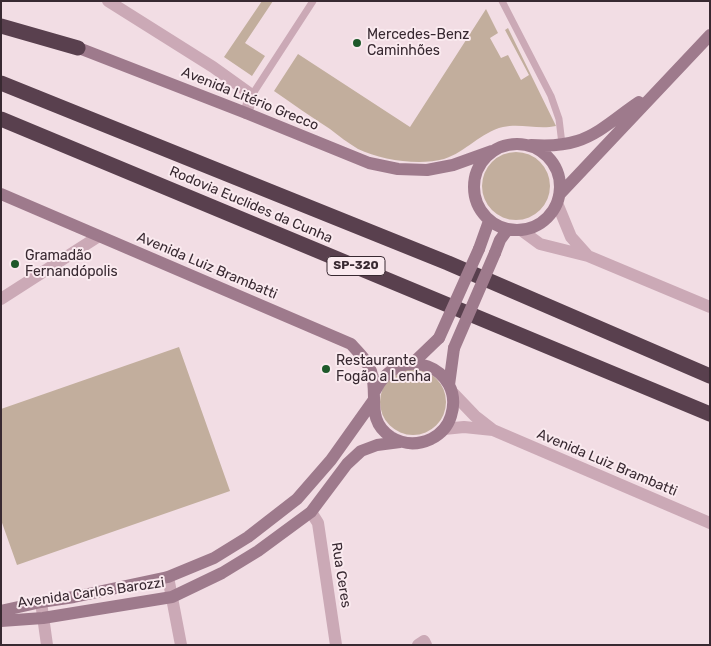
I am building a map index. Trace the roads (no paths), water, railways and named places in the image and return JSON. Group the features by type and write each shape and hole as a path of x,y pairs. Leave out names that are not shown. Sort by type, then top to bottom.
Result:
{"highway":[{"path":"1,26 78,48"},
{"name":"Rodovia Euclides da Cunha","path":"1,83 448,263 710,376"},
{"name":"Rodovia Euclides da Cunha","path":"1,118 710,414"}],"main road":[{"name":"Avenida Litério Grecco","path":"1,18 369,163 398,169 427,170 453,165 492,151"},
{"path":"450,388 442,376 434,369 424,365 413,363 389,371 379,382 374,396 374,412 377,422 391,437 400,442 412,444 424,442 435,437 444,429 452,411 453,402 450,388 454,348 500,240 515,230 532,227 543,221 551,213 558,199 710,35"},
{"path":"515,230 490,221 482,213 476,202 473,191 477,169 492,151 502,146 513,144 551,146 578,141 601,130 658,90"},
{"path":"525,144 545,154 553,163 558,173 560,184 558,199"},
{"name":"Avenida Luiz Brambatti","path":"1,194 351,344 364,358 371,372 374,396"},
{"path":"413,363 439,338 490,221"},
{"name":"Avenida Carlos Barozzi","path":"1,611 168,577 214,558 248,537 297,499 332,460 374,396"},
{"name":"Avenida Carlos Barozzi","path":"1,621 43,618 172,597 222,573 258,551 311,512 347,464 361,452 377,445 400,442"},
{"path":"297,499 311,512"},
{"path":"248,537 258,551"},
{"path":"74,597 77,613"}],"street":[{"path":"108,1 213,67 252,96 246,113"},
{"path":"558,199 562,218 571,237 588,256"},
{"path":"515,230 540,244 588,256 710,307"},
{"path":"1,299 99,236"},
{"name":"Avenida Luiz Brambatti","path":"450,388 475,416 493,430 710,522"},
{"name":"Avenida Luiz Brambatti","path":"444,429 464,427 493,430"},
{"name":"Rua Ceres","path":"311,512 318,523 336,645"},
{"path":"168,577 181,645"},
{"path":"40,602 47,645"}],"lane":[{"path":"252,96 313,1"},
{"path":"502,1 551,96 559,119 562,144"}],"place":[{"name":"Mercedes-Benz Caminhões","path":"357,43"},
{"name":"Gramadão Fernandópolis","path":"15,264"},
{"name":"Restaurante Fogão a Lenha","path":"326,369"}]}
